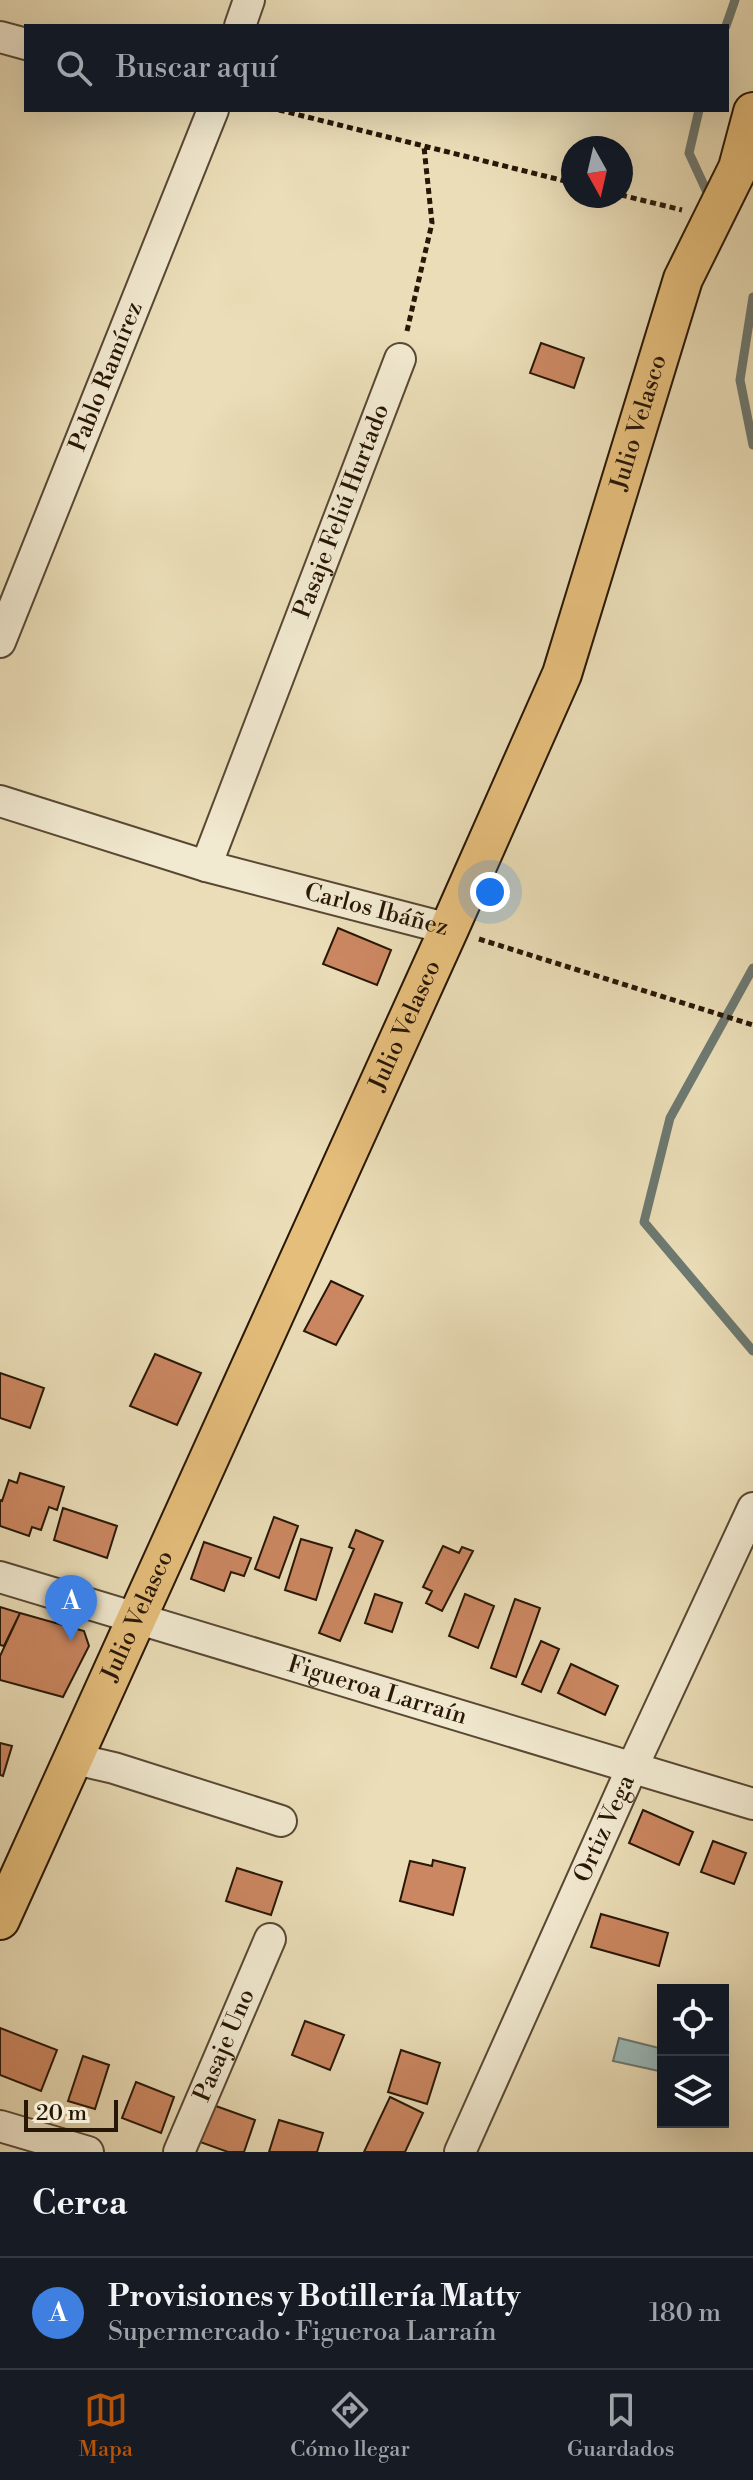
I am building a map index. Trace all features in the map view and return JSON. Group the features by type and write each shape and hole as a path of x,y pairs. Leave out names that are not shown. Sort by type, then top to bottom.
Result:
{"main road":[{"name":"Julio Velasco","path":"0,1920 562,674 683,279 738,168 753,112"}],"street":[{"path":"241,24 249,0"},
{"path":"0,37 24,43"},
{"name":"Pablo Ramírez","path":"0,642 212,112"},
{"name":"Pasaje Feliú Hurtado","path":"206,866 400,359"},
{"name":"Carlos Ibáñez","path":"0,801 206,866 449,929"},
{"name":"Ortiz Vega","path":"460,2152 632,1768 753,1508"},
{"name":"Figueroa Larraín","path":"0,1577 753,1804"},
{"path":"71,1758 114,1768 281,1821"},
{"name":"Pasaje Uno","path":"179,2152 270,1939"},
{"path":"0,2126 88,2152"}],"path":[{"path":"287,112 561,180"},
{"path":"400,359 432,223 424,147"},
{"path":"633,198 714,217"},
{"name":"Carlos Ibáñez","path":"449,929 753,1025"}],"water":[{"path":"619,2038 657,2048 657,2071 613,2061"}],"building":[{"path":"541,343 584,358 574,388 530,373"},
{"path":"338,928 391,950 377,985 323,964"},
{"path":"331,1281 363,1296 336,1345 304,1331"},
{"path":"155,1354 201,1373 177,1425 130,1406"},
{"path":"0,1373 44,1388 30,1428 0,1418"},
{"path":"20,1473 64,1487 57,1510 49,1507 41,1530 32,1527 29,1536 0,1526 0,1500 9,1480 17,1483"},
{"path":"63,1508 117,1526 107,1558 54,1540"},
{"path":"274,1517 298,1526 279,1578 255,1569"},
{"path":"356,1530 383,1541 340,1641 319,1633 354,1549 349,1547"},
{"path":"301,1539 332,1548 316,1600 285,1590"},
{"path":"204,1542 251,1558 244,1576 231,1572 224,1591 191,1579"},
{"path":"443,1546 459,1553 462,1547 473,1551 442,1611 426,1603 432,1591 423,1587"},
{"path":"375,1594 402,1603 392,1632 365,1623"},
{"path":"465,1594 494,1606 478,1648 449,1636"},
{"path":"515,1599 540,1608 516,1677 491,1668"},
{"path":"0,1607 20,1613 4,1646 0,1645"},
{"path":"20,1613 84,1631 89,1646 63,1697 0,1680 0,1656"},
{"path":"541,1641 559,1649 541,1692 522,1684"},
{"path":"571,1664 618,1686 605,1715 558,1693"},
{"path":"0,1743 12,1746 3,1776 0,1775"},
{"path":"643,1810 693,1832 679,1865 629,1843"},
{"path":"713,1841 746,1853 734,1884 701,1872"},
{"path":"433,1860 465,1868 453,1915 400,1901 410,1861 432,1866"},
{"path":"237,1868 282,1882 271,1915 226,1901"},
{"path":"601,1914 668,1933 659,1966 591,1947"},
{"path":"305,2021 344,2035 330,2070 292,2055"},
{"path":"0,2028 57,2050 41,2091 0,2075"},
{"path":"401,2050 440,2063 427,2104 388,2092"},
{"path":"83,2056 109,2065 95,2109 68,2101"},
{"path":"136,2082 174,2097 161,2133 122,2118"},
{"path":"390,2097 423,2113 405,2152 364,2152"},
{"path":"213,2105 255,2120 244,2152 228,2152 200,2142"},
{"path":"279,2120 323,2133 317,2152 269,2152"}],"waterway":[{"path":"727,24 735,0"},
{"path":"699,112 689,153 707,192"},
{"path":"753,297 740,380 753,445"},
{"path":"753,968 670,1118 644,1222 753,1351"}],"place":[{"name":"Provisiones y Botillería Matty","path":"71,1641"}]}
